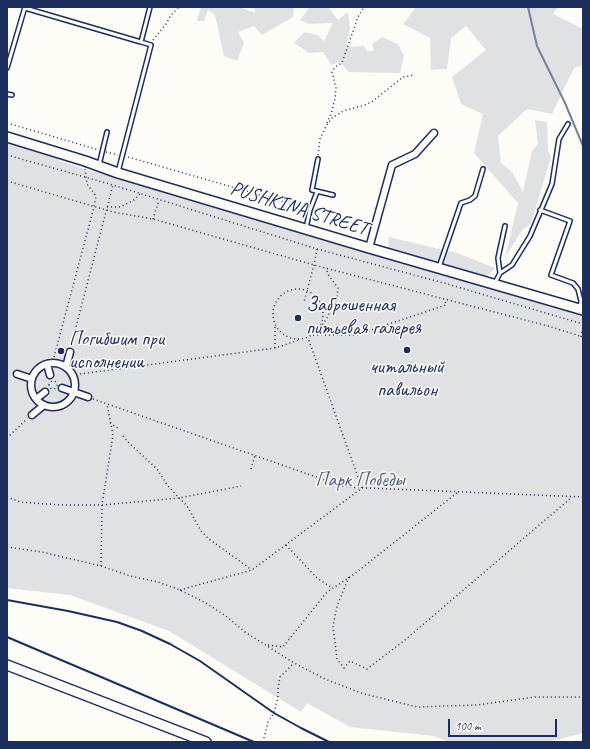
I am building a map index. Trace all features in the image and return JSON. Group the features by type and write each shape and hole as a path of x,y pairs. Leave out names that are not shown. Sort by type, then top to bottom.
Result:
{"street":[{"path":"369,248 392,165 415,154 434,133"},
{"name":"PUSHKINA STREET","path":"7,137 118,173 439,269 494,284 582,304"},
{"path":"66,367 70,352"},
{"path":"50,364 50,375"},
{"path":"50,364 66,367 72,375 74,384 73,393 70,398 61,405 44,405 36,399 32,390 32,379 37,370 50,364"},
{"path":"17,374 32,379"},
{"path":"62,388 88,397"},
{"path":"36,399 45,392"},
{"path":"32,415 44,405"},
{"path":"7,665 206,742"}],"lane":[{"path":"7,68 25,7 151,45 121,155 118,173"},
{"path":"141,42 150,7"},
{"path":"7,94 12,95"},
{"path":"494,284 500,273 512,266 530,236 552,184 559,139 568,124"},
{"path":"99,166 107,132"},
{"path":"318,159 312,190 333,195"},
{"path":"439,269 461,203 470,200 475,196 483,169"},
{"path":"306,229 310,210 317,192"},
{"path":"540,210 570,221 551,275 573,283 578,289 582,304"},
{"path":"500,273 498,258 505,226"}],"path":[{"path":"151,45 155,36 179,7"},
{"path":"318,159 320,139 332,111 335,99 336,88 332,72 342,63 358,17 364,7"},
{"path":"326,126 332,118 343,111 365,105 373,101 403,77 414,75"},
{"path":"7,123 310,210"},
{"path":"7,155 141,193 317,249 444,283 583,325 582,337 548,326 314,265 153,219 106,210 7,181"},
{"path":"50,364 96,196 87,184 86,177"},
{"path":"70,352 113,185"},
{"path":"107,206 113,208 120,207 134,200 141,193"},
{"path":"153,219 159,199"},
{"path":"304,302 317,249"},
{"path":"72,375 275,348 308,338 318,331 327,318 337,298 338,288 329,276 326,268"},
{"path":"275,348 273,309 276,301 282,294 290,290 299,288 308,290 317,297 323,308 323,320 318,331"},
{"path":"313,335 356,335 446,305 445,300"},
{"path":"275,326 281,334 298,340"},
{"path":"308,338 362,488"},
{"path":"53,381 56,383 57,386 55,389 50,388 48,385 50,382 53,381"},
{"path":"88,397 345,487 583,497"},
{"path":"101,566 102,505 112,435 107,404"},
{"path":"7,438 32,415"},
{"path":"110,423 119,429"},
{"path":"123,436 157,468 168,486 187,506 202,531 209,538 252,570"},
{"path":"251,468 255,455"},
{"path":"7,497 20,502 60,505 102,505 179,498 241,486"},
{"path":"180,590 252,570 362,488"},
{"path":"266,645 283,647 327,592 349,577 458,492"},
{"path":"349,577 337,606 333,626 337,660 344,668 350,661 367,670 405,640 572,497"},
{"path":"286,545 317,578 332,588"},
{"path":"7,547 42,552 101,566 130,576 158,582 180,590 206,603 226,616 245,632 294,663 325,679 362,693 417,707 477,705 535,697 583,697"},
{"path":"263,742 268,722 274,713 278,697 280,677 294,663"}],"green space":[{"path":"201,7 222,7 222,9 224,7 238,7 256,13 253,7 294,7 293,17 262,35 254,26 238,32 244,43 237,61 224,56 215,15 208,10 204,21 197,21"},
{"path":"310,7 328,7 338,20 348,12 350,28 346,47 364,46 367,51 374,51 372,44 382,37 398,44 404,56 400,73 349,72 340,62 331,65 323,52 309,53 294,43 304,32 317,35 324,41 333,23 309,24 300,20"},
{"path":"416,7 558,7 553,14 583,29 583,65 574,68 552,114 527,109 498,136 501,163 512,172 523,192 532,151 538,144 535,120 547,122 548,150 551,157 531,224 522,230 505,258 518,203 474,153 483,114 461,104 452,77 486,50 466,26 451,38 447,69 431,70 430,38 403,24"},
{"name":"Парк Победы","path":"7,141 52,154 60,161 88,170 439,274 583,314 583,733 548,742 449,742 434,736 350,727 307,703 301,712 169,631 70,595 7,588"},
{"path":"389,237 457,253 495,268 487,277 388,249"}],"waterway":[{"path":"528,7 537,46 565,103 583,146"}],"railway":[{"path":"7,600 117,622 142,631 170,644 200,661 274,713 329,742"},
{"path":"7,637 254,742"}],"place":[{"name":"Заброшенная питьевая галерея","path":"298,318"},
{"name":"читальный павильон","path":"407,350"},
{"name":"Погибшим при исполнении","path":"61,351"}]}
